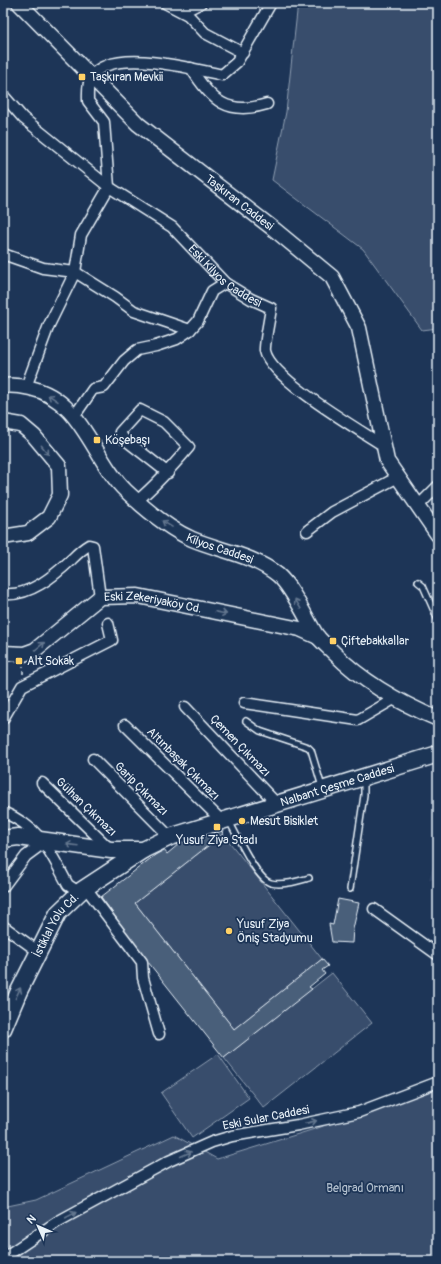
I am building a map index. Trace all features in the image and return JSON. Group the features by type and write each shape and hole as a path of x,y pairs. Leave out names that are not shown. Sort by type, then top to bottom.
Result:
{"main road":[{"name":"Nalbant Çeşme Caddesi","path":"11,838 111,850 143,850 170,837 438,754"},
{"path":"108,874 113,868 115,857 111,850"},
{"name":"İstiklal Yolu Cd.","path":"3,1029 19,991 58,913 84,889 143,850"}],"street":[{"name":"Taşkıran Caddesi","path":"19,3 138,124 275,230 332,277 344,296 358,328 384,446"},
{"path":"165,3 188,15 205,33 243,53"},
{"path":"180,10 191,8 201,3"},
{"path":"26,387 49,325 75,272 81,235 109,187 104,122 88,101 91,77 101,68 119,61 150,61 222,75 238,62 271,3"},
{"path":"191,68 201,85 216,100 231,107 251,109 267,104"},
{"name":"Eski Kilyos Caddesi","path":"3,95 24,118 109,187 172,227 224,283 271,308 265,350 277,371 302,391 384,446"},
{"path":"3,254 43,268 75,272 115,297 134,311 190,330"},
{"path":"75,416 93,389 104,387 124,361 136,350 156,346 177,339 190,330 198,321 212,291 224,283"},
{"name":"Kilyos Caddesi","path":"3,386 26,387 42,390 62,404 75,416 102,459 125,490 138,501 156,516 191,539 255,560 279,576 318,637 352,672 394,699 438,719"},
{"path":"138,501 168,472 189,447 164,422 140,410 120,432 123,438 168,472"},
{"path":"3,422 21,425 34,436 59,466 60,495 50,518 28,533 3,537"},
{"path":"384,446 387,461 438,535"},
{"path":"307,531 332,512 398,477"},
{"path":"418,506 438,486"},
{"path":"3,594 10,595 25,591 52,576 89,545 93,546 100,597"},
{"name":"Eski Zekeriyaköy Cd.","path":"24,654 35,650 100,597 138,596 300,629 318,637"},
{"path":"3,719 6,707 22,686 112,640 108,624"},
{"path":"3,653 24,654"},
{"path":"244,702 358,720 394,699"},
{"name":"Çemen Çıkmazı","path":"184,707 277,804"},
{"name":"Altınbaşak Çıkmazı","path":"125,725 225,820"},
{"name":"Garip Çıkmazı","path":"94,759 170,837"},
{"name":"Gülhan Çıkmazı","path":"42,783 111,850"},
{"path":"3,812 22,820 45,842 68,885 74,889 84,889 142,962 143,978 159,1034"},
{"path":"11,838 22,820"},
{"path":"3,887 26,856 45,842"},
{"path":"374,909 438,954"},
{"path":"3,926 39,952"},
{"name":"Eski Sular Caddesi","path":"3,1258 57,1222 169,1161 212,1142 232,1136 298,1125 359,1112 438,1082"}],"lane":[{"path":"418,582 423,586 437,617"},
{"path":"246,721 260,731 308,747 311,750 323,790"},
{"path":"350,889 364,795 363,778"},
{"path":"225,820 257,870 266,880 271,883 297,882 309,878"}],"path":[{"path":"22,686 24,654"}],"shaded area":[{"path":"438,849 438,881 429,879"}],"green space":[{"path":"298,3 438,3 438,328 422,330 363,249 272,180 286,112"},
{"name":"Yusuf Ziya Öniş Stadyumu","path":"223,834 322,959 234,1029 135,903"},
{"path":"332,973 372,1023 264,1108 224,1058"},
{"path":"218,1054 249,1098 192,1138 161,1093"},
{"name":"Belgrad Ormanı","path":"438,1081 438,1261 3,1261 3,1207 36,1200 174,1135 217,1159 318,1128"}],"building":[{"path":"222,831 223,834 135,903 234,1029 322,959 328,966 322,970 325,974 309,987 312,989 224,1058 148,962 101,897 155,855 164,850 167,854 179,844"},
{"path":"338,899 359,903 353,929 352,943 332,942 329,924 333,925"}],"place":[{"name":"Taşkıran Mevkii","path":"82,77"},
{"name":"Köşebaşı","path":"97,440"},
{"name":"Çiftebakkallar","path":"333,641"},
{"name":"Alt Sokak","path":"19,661"},
{"name":"Mesut Bisiklet","path":"242,821"},
{"name":"Yusuf Ziya Stadı","path":"217,827"},
{"name":"Yusuf Ziya Öniş Stadyumu","path":"229,931"}]}
